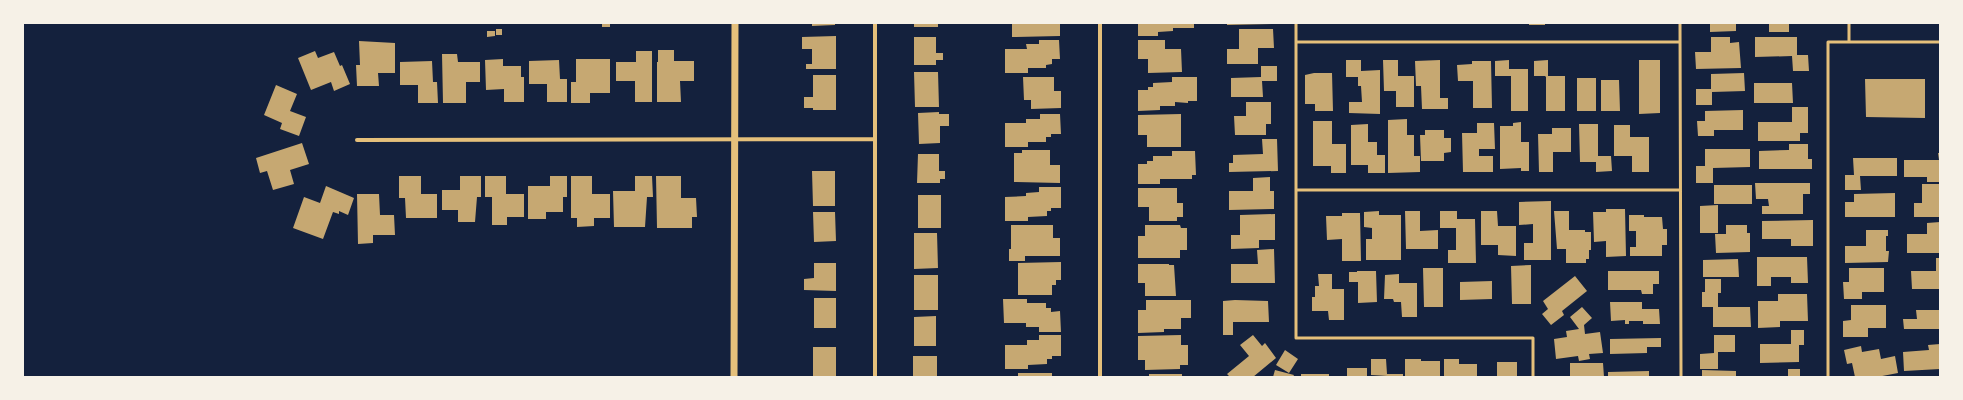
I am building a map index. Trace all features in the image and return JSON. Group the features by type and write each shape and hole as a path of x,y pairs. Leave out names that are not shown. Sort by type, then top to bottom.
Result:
{"street":[{"path":"734,23 734,377"},
{"path":"875,23 875,377"},
{"path":"1100,23 1100,377"},
{"path":"357,140 875,139"}],"lane":[{"path":"1296,23 1296,338 1533,338 1533,377"},
{"path":"1680,23 1680,377"},
{"path":"1849,23 1849,42"},
{"path":"1296,42 1680,42"},
{"path":"1828,377 1828,42 1940,42"},
{"path":"1296,190 1680,190"}],"building":[{"path":"602,23 610,23 610,27 602,27"},
{"path":"812,23 835,23 835,25 812,26"},
{"path":"914,23 938,23 938,27 914,27"},
{"path":"1012,23 1060,23 1060,36 1012,37"},
{"path":"1138,23 1194,23 1194,28 1173,28 1173,31 1158,32 1158,36 1138,36"},
{"path":"1227,23 1273,23 1273,24 1227,25"},
{"path":"1529,23 1545,23 1545,25 1529,25"},
{"path":"1710,23 1736,23 1736,31 1710,32"},
{"path":"1769,23 1789,23 1789,32 1769,32"},
{"path":"496,29 502,29 502,35 496,35"},
{"path":"1239,29 1273,29 1274,48 1258,48 1258,64 1227,64 1227,49 1239,49"},
{"path":"487,31 495,31 495,36 487,37"},
{"path":"836,36 836,69 806,69 806,64 812,64 812,49 802,49 802,37"},
{"path":"914,37 936,37 936,53 943,53 943,60 936,60 936,65 914,65"},
{"path":"1711,37 1730,37 1730,43 1739,42 1741,68 1696,69 1695,52 1711,52"},
{"path":"1755,37 1797,37 1797,55 1808,55 1809,71 1793,71 1792,56 1755,57"},
{"path":"1039,40 1059,40 1060,59 1052,59 1052,64 1046,65 1046,68 1028,68 1028,73 1005,73 1005,49 1027,49 1026,44 1039,44"},
{"path":"1138,40 1165,40 1165,49 1181,49 1182,72 1148,73 1148,59 1138,59"},
{"path":"359,41 395,43 395,73 378,73 379,86 357,86 356,65 360,65"},
{"path":"658,50 674,50 674,61 694,61 694,81 680,81 681,102 657,102"},
{"path":"315,51 318,58 334,52 340,66 342,65 350,84 334,91 331,82 311,90 298,58"},
{"path":"636,51 652,51 652,102 635,102 635,81 616,81 616,62 636,62"},
{"path":"442,54 457,54 458,62 480,62 480,82 466,82 466,103 443,103"},
{"path":"503,59 503,66 521,66 521,77 524,77 524,102 504,102 504,89 486,90 485,60"},
{"path":"576,59 610,59 610,93 590,93 590,103 571,103 571,82 576,82"},
{"path":"559,60 560,79 567,79 567,102 547,102 547,84 529,84 529,61"},
{"path":"1346,60 1361,60 1361,71 1380,70 1380,114 1349,113 1349,102 1362,102 1361,86 1358,86 1358,77 1346,77"},
{"path":"1383,60 1398,60 1398,76 1414,76 1414,107 1396,107 1396,91 1384,91"},
{"path":"1440,60 1440,98 1448,98 1448,109 1422,109 1421,86 1416,86 1415,61"},
{"path":"1509,60 1509,69 1528,69 1528,111 1511,111 1511,76 1495,76 1495,61"},
{"path":"1548,60 1548,76 1565,76 1565,111 1546,111 1546,77 1534,76 1534,61"},
{"path":"1639,60 1660,60 1660,113 1639,114"},
{"path":"432,61 433,82 437,82 438,103 418,103 418,85 400,85 400,62"},
{"path":"1472,61 1491,61 1492,108 1473,108 1473,81 1458,81 1457,65 1472,64"},
{"path":"1261,66 1277,66 1277,81 1262,81 1263,97 1231,97 1231,78 1261,77"},
{"path":"914,72 938,72 939,107 915,107"},
{"path":"1314,73 1332,73 1333,111 1315,111 1315,104 1305,104 1305,75"},
{"path":"1744,73 1745,91 1712,92 1712,105 1696,105 1696,89 1711,89 1711,74"},
{"path":"813,75 836,75 836,110 813,110 813,108 804,108 804,97 813,97"},
{"path":"1023,77 1054,77 1054,91 1061,91 1061,108 1031,109 1031,100 1024,100"},
{"path":"1172,77 1197,77 1197,101 1188,101 1188,103 1175,102 1175,106 1160,106 1160,110 1138,111 1138,90 1148,90 1148,87 1153,87 1153,83 1172,82"},
{"path":"1577,78 1596,78 1596,111 1577,111"},
{"path":"1865,79 1925,79 1925,118 1866,117"},
{"path":"1601,80 1619,80 1620,111 1601,111"},
{"path":"1754,83 1792,83 1793,103 1754,103"},
{"path":"276,85 297,94 290,111 306,117 299,136 280,129 282,123 264,115"},
{"path":"1246,102 1271,102 1271,124 1266,124 1266,135 1235,135 1234,116 1246,116"},
{"path":"1792,107 1808,107 1808,133 1800,133 1800,141 1758,141 1758,122 1792,122"},
{"path":"1743,110 1743,130 1714,130 1714,136 1698,136 1697,121 1705,121 1705,111"},
{"path":"939,112 939,114 949,114 949,126 940,126 940,143 919,144 918,113"},
{"path":"1040,114 1060,114 1061,134 1051,134 1051,137 1046,137 1046,142 1028,142 1028,147 1005,147 1005,123 1026,123 1026,119 1040,119"},
{"path":"1181,114 1181,147 1147,147 1147,135 1138,135 1138,115"},
{"path":"1407,119 1407,135 1414,135 1414,156 1420,156 1420,172 1388,173 1388,120"},
{"path":"1313,121 1332,121 1332,144 1346,144 1346,173 1331,173 1331,166 1313,166"},
{"path":"1521,122 1521,142 1529,142 1529,171 1521,171 1521,168 1500,169 1500,126 1513,126 1513,123"},
{"path":"1477,123 1494,123 1495,149 1479,149 1479,156 1493,156 1493,172 1463,172 1462,133 1477,133"},
{"path":"1368,124 1368,142 1377,142 1377,155 1385,155 1385,173 1368,173 1368,165 1351,165 1351,125"},
{"path":"1579,124 1598,124 1598,156 1611,156 1612,171 1596,172 1596,162 1580,162"},
{"path":"1614,125 1630,125 1630,137 1649,137 1649,172 1632,172 1632,156 1614,156"},
{"path":"1552,128 1571,128 1571,152 1553,152 1553,172 1539,172 1538,134 1552,134"},
{"path":"1425,130 1444,130 1444,138 1451,138 1451,152 1444,153 1444,161 1421,161 1420,135 1425,135"},
{"path":"1262,139 1277,139 1278,171 1229,172 1229,163 1233,163 1233,155 1263,154"},
{"path":"302,143 309,164 290,170 294,184 273,190 267,171 260,173 256,158"},
{"path":"1789,144 1808,144 1808,159 1812,159 1812,169 1759,169 1759,151 1789,150"},
{"path":"1705,149 1750,149 1750,167 1713,168 1713,183 1696,183 1696,166 1705,166"},
{"path":"1022,150 1050,150 1050,165 1060,165 1060,183 1014,182 1014,153 1022,153"},
{"path":"1172,151 1195,151 1196,175 1192,175 1192,179 1160,179 1160,184 1138,184 1138,164 1147,164 1147,161 1153,161 1153,156 1172,156"},
{"path":"1938,153 1940,153 1940,182 1927,182 1927,177 1904,177 1904,160 1939,160"},
{"path":"918,154 939,154 939,171 945,171 945,179 940,179 940,183 917,183"},
{"path":"1853,158 1897,158 1897,176 1860,176 1861,190 1845,190 1845,175 1854,175"},
{"path":"812,171 835,171 835,206 813,206"},
{"path":"399,176 421,176 421,194 437,194 437,218 406,218 405,198 399,198"},
{"path":"460,176 481,176 481,197 477,197 475,222 458,222 458,210 442,210 442,190 460,190"},
{"path":"485,176 506,176 506,194 524,194 524,217 507,217 507,225 492,225 492,197 485,197"},
{"path":"550,176 567,176 567,197 563,197 563,212 546,212 546,219 528,219 528,186 550,186"},
{"path":"571,176 592,176 592,194 610,194 610,218 594,218 594,226 577,227 577,218 571,218"},
{"path":"635,176 652,176 653,197 647,197 645,227 614,227 613,191 635,191"},
{"path":"656,176 681,176 681,198 696,198 697,217 692,217 692,228 657,228"},
{"path":"1270,177 1270,191 1274,191 1274,209 1229,210 1229,191 1253,191 1253,178"},
{"path":"1755,183 1810,183 1810,194 1803,194 1803,214 1762,214 1762,206 1769,206 1768,199 1756,199"},
{"path":"1922,184 1940,184 1940,217 1914,217 1914,203 1922,203"},
{"path":"1714,185 1752,185 1752,204 1714,204"},
{"path":"326,186 354,198 348,215 339,211 339,214 333,212 323,239 293,228 304,197 320,203"},
{"path":"1039,187 1061,187 1061,208 1051,208 1051,211 1047,211 1047,216 1028,217 1028,221 1005,221 1005,197 1026,196 1026,193 1039,192"},
{"path":"1138,188 1177,188 1177,203 1183,203 1183,217 1177,217 1177,221 1149,221 1149,207 1138,207"},
{"path":"1895,193 1895,217 1845,217 1845,202 1854,202 1854,194"},
{"path":"357,194 379,194 380,215 394,215 395,235 373,235 373,243 358,244"},
{"path":"918,195 941,195 941,228 918,228"},
{"path":"1551,201 1551,260 1524,260 1524,243 1533,243 1533,224 1519,225 1519,202"},
{"path":"1718,205 1718,233 1700,233 1700,206"},
{"path":"1606,209 1625,209 1626,256 1606,257 1606,241 1594,242 1593,212 1606,212"},
{"path":"1379,211 1379,215 1401,215 1401,260 1366,260 1366,239 1372,239 1372,228 1364,227 1364,212"},
{"path":"1405,211 1420,211 1420,231 1438,230 1438,249 1406,249"},
{"path":"1440,211 1457,211 1457,219 1475,219 1476,263 1448,263 1448,250 1456,250 1456,228 1440,228"},
{"path":"1481,211 1497,211 1498,226 1516,226 1516,256 1498,255 1498,245 1481,245"},
{"path":"1554,211 1569,211 1569,230 1585,230 1585,232 1591,232 1591,250 1589,250 1589,259 1586,259 1586,263 1566,263 1566,249 1557,249"},
{"path":"813,212 835,212 836,241 814,242"},
{"path":"1342,213 1360,213 1361,261 1342,261 1342,239 1327,240 1326,216 1342,216"},
{"path":"1275,214 1275,240 1259,240 1259,248 1231,249 1231,235 1240,235 1240,215"},
{"path":"1629,215 1662,217 1663,229 1667,229 1667,245 1662,245 1662,256 1630,256 1630,247 1636,247 1636,231 1629,231"},
{"path":"1813,220 1813,246 1791,246 1791,239 1762,239 1762,221"},
{"path":"1940,222 1940,253 1907,253 1907,234 1927,234 1927,223"},
{"path":"1011,225 1053,225 1053,238 1060,238 1060,256 1025,256 1025,261 1009,261 1009,249 1011,249"},
{"path":"1145,225 1180,225 1181,228 1187,228 1187,250 1180,250 1180,258 1138,258 1138,236 1145,236"},
{"path":"1726,225 1747,225 1747,233 1750,233 1750,252 1716,253 1715,234 1726,234"},
{"path":"1866,230 1888,230 1888,236 1886,236 1886,251 1889,251 1888,262 1845,263 1845,246 1866,246"},
{"path":"914,233 937,233 938,268 914,269"},
{"path":"1274,249 1275,283 1231,283 1231,264 1258,264 1257,250"},
{"path":"1757,257 1807,257 1808,283 1791,283 1791,277 1771,277 1771,286 1757,286"},
{"path":"1936,258 1940,258 1940,289 1912,289 1911,271 1936,271"},
{"path":"1738,259 1739,277 1703,277 1703,260"},
{"path":"1061,262 1061,280 1056,280 1056,285 1052,285 1052,295 1018,295 1018,263"},
{"path":"814,263 836,263 836,291 804,290 804,279 814,278"},
{"path":"1138,264 1174,265 1176,296 1145,296 1145,283 1138,283"},
{"path":"1531,265 1531,304 1512,304 1511,266"},
{"path":"1423,268 1443,268 1443,307 1424,307"},
{"path":"1849,268 1884,268 1884,292 1862,292 1862,299 1844,299 1843,282 1849,282"},
{"path":"1376,271 1377,302 1358,303 1358,282 1349,282 1349,272"},
{"path":"1608,271 1659,271 1659,284 1653,284 1653,294 1642,294 1641,290 1608,290"},
{"path":"1318,274 1332,274 1332,289 1344,289 1344,320 1329,320 1328,311 1312,311 1312,297 1315,297 1315,286 1319,286"},
{"path":"1399,274 1399,283 1417,283 1417,317 1402,317 1401,302 1394,302 1393,299 1384,299 1385,275"},
{"path":"914,275 938,275 938,310 914,310"},
{"path":"1575,276 1587,291 1562,311 1564,315 1551,325 1542,314 1548,309 1543,301"},
{"path":"1705,279 1721,279 1721,293 1718,293 1718,307 1702,307 1702,292 1705,292"},
{"path":"1492,281 1492,299 1460,300 1460,282"},
{"path":"1778,294 1807,294 1808,321 1780,321 1780,327 1758,328 1758,301 1778,301"},
{"path":"814,298 836,298 836,328 814,328"},
{"path":"1003,299 1027,299 1027,303 1046,303 1046,308 1051,308 1051,312 1060,311 1061,332 1039,332 1039,327 1026,327 1026,323 1004,323"},
{"path":"1146,300 1191,300 1191,318 1181,318 1181,329 1164,329 1164,332 1138,333 1138,310 1146,310"},
{"path":"1223,301 1268,301 1269,322 1233,322 1233,335 1223,335"},
{"path":"1610,302 1642,302 1642,309 1659,309 1660,324 1643,324 1643,321 1629,321 1629,324 1625,324 1625,320 1611,321"},
{"path":"1851,305 1886,305 1886,328 1868,328 1868,337 1843,337 1843,321 1851,320"},
{"path":"1582,307 1592,318 1584,325 1585,334 1600,332 1603,353 1589,354 1590,359 1579,361 1578,356 1556,359 1554,339 1567,337 1566,331 1579,329 1570,317"},
{"path":"1713,307 1750,307 1751,327 1713,327"},
{"path":"1916,310 1940,310 1940,329 1904,329 1903,319 1917,319"},
{"path":"936,316 936,346 914,346 914,317"},
{"path":"1791,330 1804,330 1804,345 1799,345 1799,362 1760,363 1760,344 1791,344"},
{"path":"1039,335 1061,335 1061,356 1052,356 1052,359 1047,359 1047,364 1028,365 1028,369 1005,369 1005,345 1027,345 1027,340 1039,340"},
{"path":"1181,335 1181,345 1188,345 1188,365 1180,365 1180,369 1145,370 1145,360 1138,360 1138,336"},
{"path":"1253,335 1262,346 1265,343 1276,358 1253,377 1230,377 1227,374 1249,356 1240,345"},
{"path":"1714,335 1735,335 1735,352 1718,352 1718,369 1700,369 1700,354 1714,353"},
{"path":"1661,338 1661,347 1647,347 1647,353 1610,354 1610,339"},
{"path":"1940,344 1940,369 1904,371 1903,352 1929,350 1928,345"},
{"path":"1861,346 1862,352 1879,349 1881,359 1895,356 1898,373 1877,377 1855,377 1852,363 1847,364 1844,350"},
{"path":"813,347 836,347 836,377 813,377"},
{"path":"1285,350 1298,359 1289,373 1276,365"},
{"path":"913,356 937,356 937,377 913,377"},
{"path":"1371,359 1386,359 1387,374 1403,374 1403,377 1371,375"},
{"path":"1405,359 1440,361 1440,377 1405,376"},
{"path":"1444,359 1459,359 1459,364 1477,364 1477,377 1444,377"},
{"path":"1497,362 1517,362 1517,377 1497,377"},
{"path":"1570,363 1603,363 1604,377 1570,377"},
{"path":"1347,368 1367,368 1367,377 1347,377"},
{"path":"1788,369 1800,369 1800,377 1788,377"},
{"path":"1275,370 1294,375 1293,377 1273,377"},
{"path":"1702,370 1736,371 1736,377 1702,377"},
{"path":"1649,371 1649,377 1608,377 1608,372"},
{"path":"1018,373 1052,373 1052,377 1018,377"},
{"path":"1149,374 1182,374 1182,377 1149,377"},
{"path":"1301,374 1329,374 1329,377 1301,377"}]}
